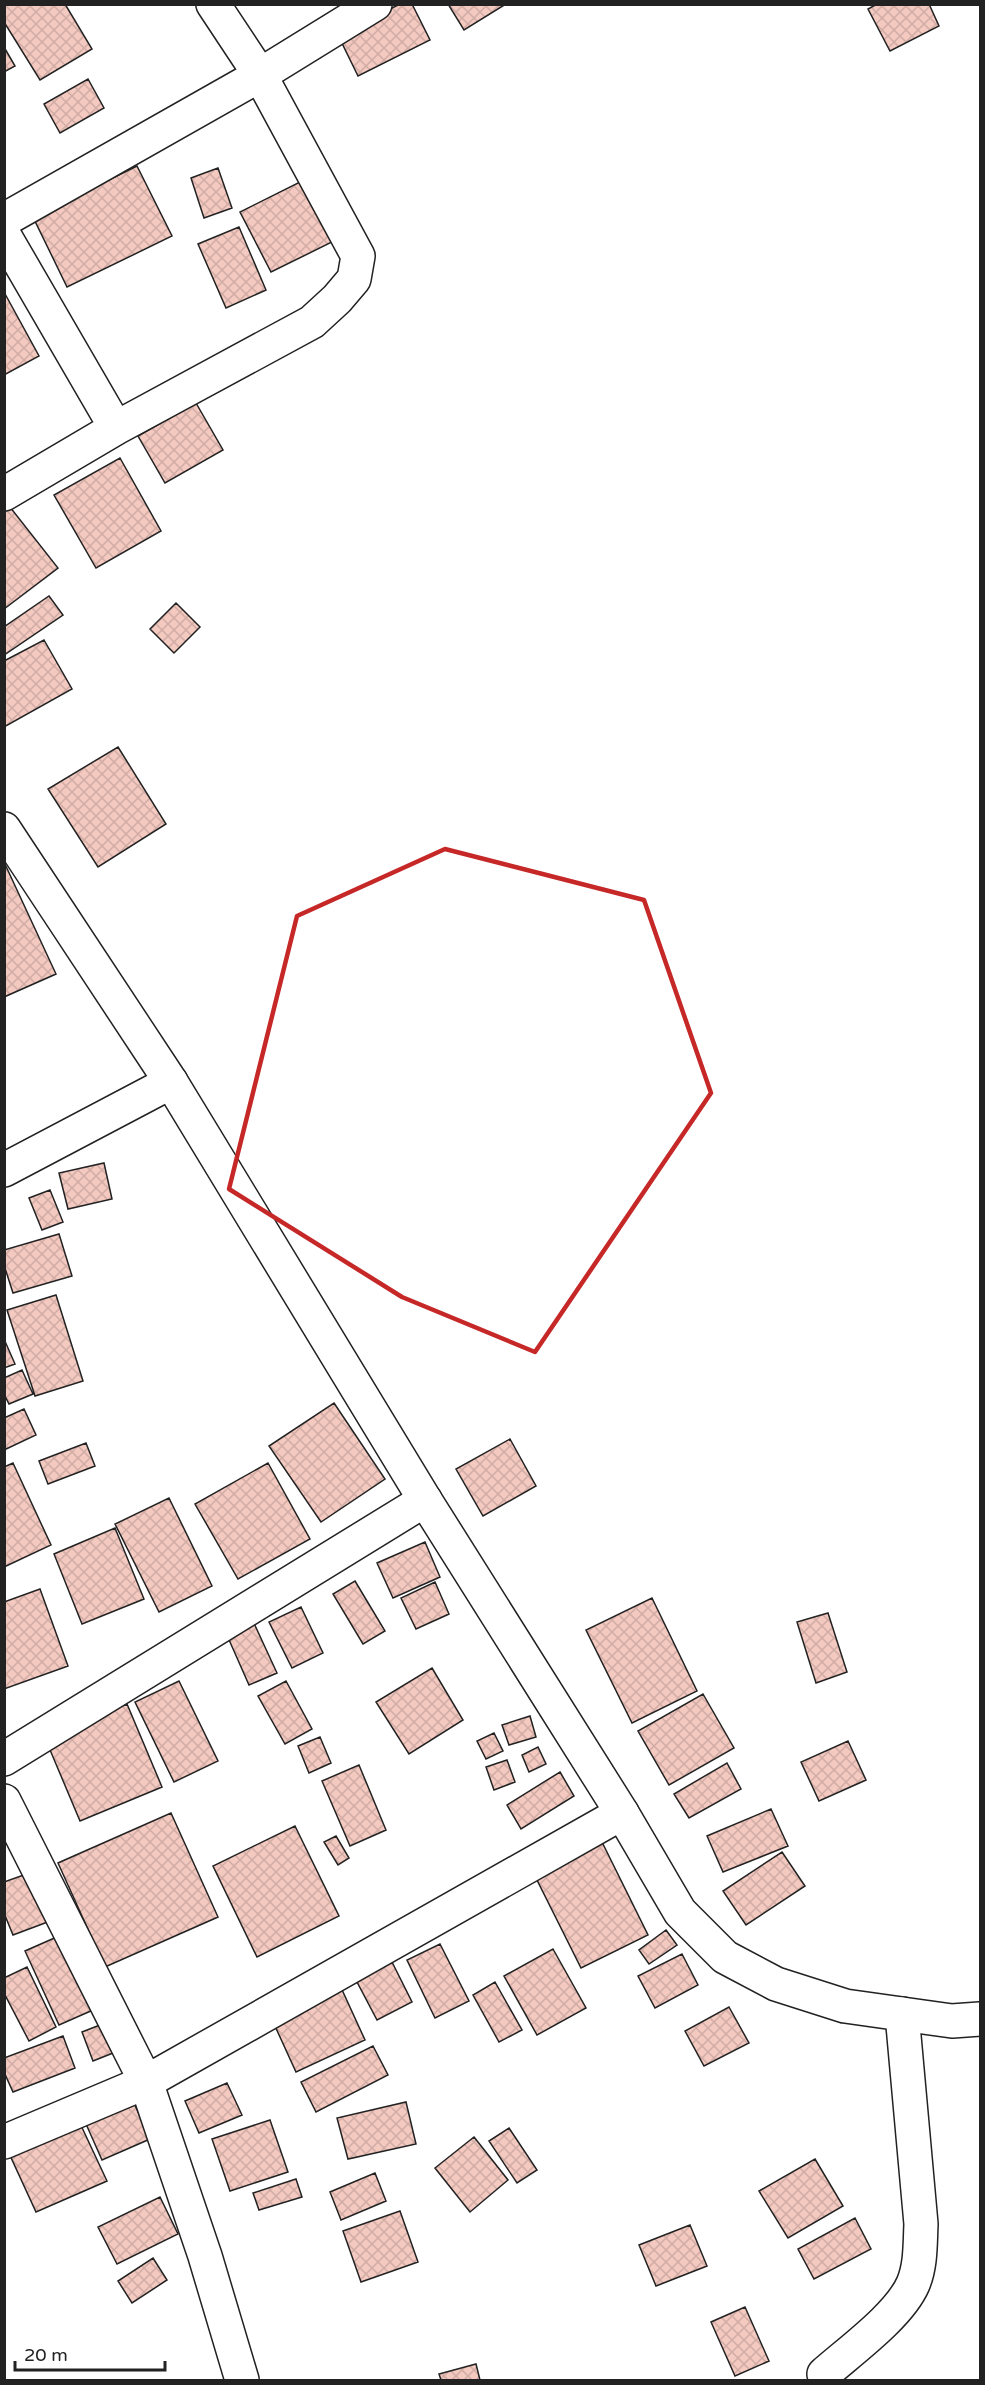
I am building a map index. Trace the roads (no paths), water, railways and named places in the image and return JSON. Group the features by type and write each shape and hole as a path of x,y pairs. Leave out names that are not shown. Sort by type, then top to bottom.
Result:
{"street":[{"path":"4,494 116,428 312,322 337,299 354,279 358,255 260,75 213,4"},
{"path":"4,220 260,75 375,4"},
{"path":"4,235 116,428"},
{"path":"6,833 171,1082 424,1500 622,1813 680,1911 725,1957 776,1984 845,2006 952,2021 981,2019"},
{"path":"4,1170 171,1082"},
{"path":"4,1759 424,1500"},
{"path":"4,1801 146,2082 205,2256 242,2380"},
{"path":"4,2142 146,2082 622,1813"},
{"path":"824,2374 897,2308 912,2284 920,2258 921,2224 902,2014"}]}
